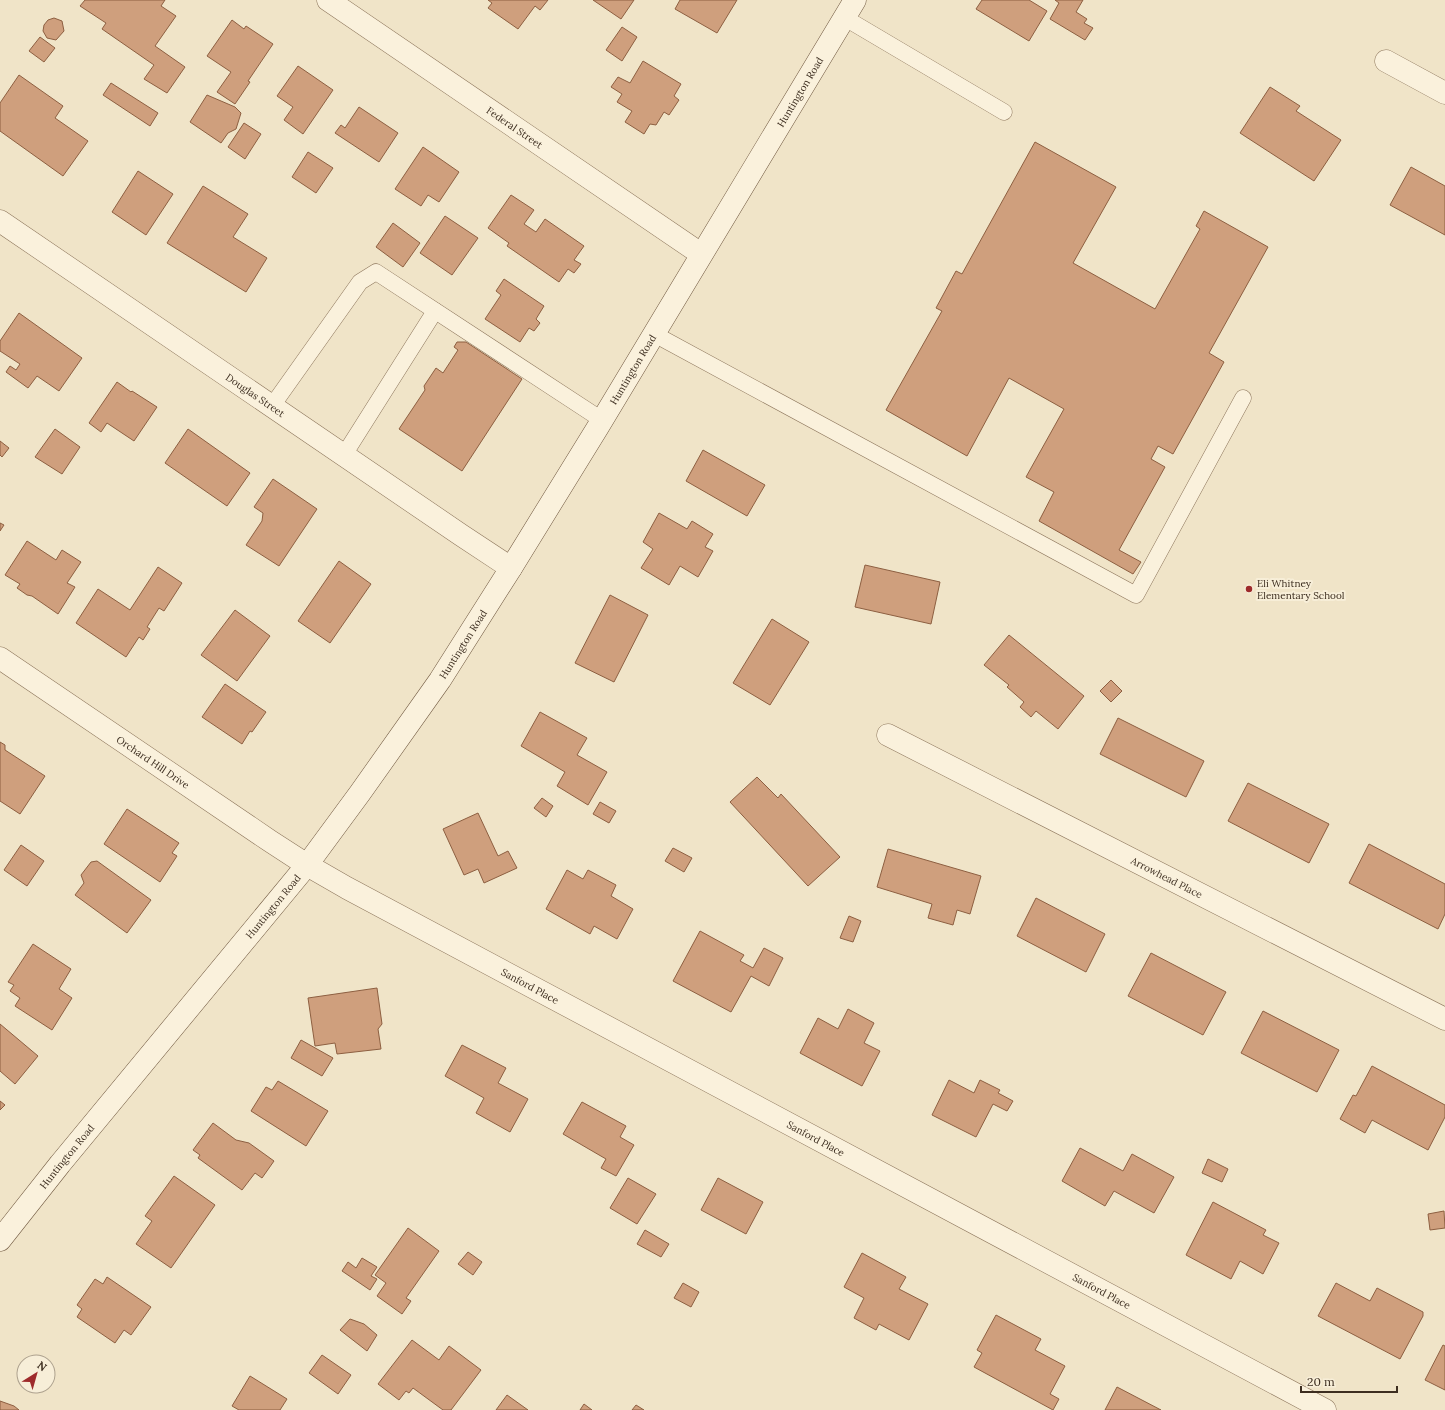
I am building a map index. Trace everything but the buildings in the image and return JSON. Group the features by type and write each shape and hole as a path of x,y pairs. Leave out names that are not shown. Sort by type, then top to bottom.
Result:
{"street":[{"name":"Federal Street","path":"328,0 701,254"},
{"name":"Huntington Road","path":"0,1240 60,1164 307,865 440,680 512,568 850,9"},
{"path":"1386,61 1445,93"},
{"name":"Douglas Street","path":"0,221 512,568"},
{"name":"Orchard Hill Drive","path":"0,658 307,865"},
{"name":"Arrowhead Place","path":"888,735 1445,1019"},
{"name":"Sanford Place","path":"307,865 363,897 1325,1410"}],"lane":[{"path":"850,9 1004,112"},
{"path":"272,406 360,282 376,272 602,420"},
{"path":"344,455 435,311"},
{"path":"654,334 1136,595 1243,398"}],"place":[{"name":"Eli Whitney Elementary School","path":"1249,589"}]}
